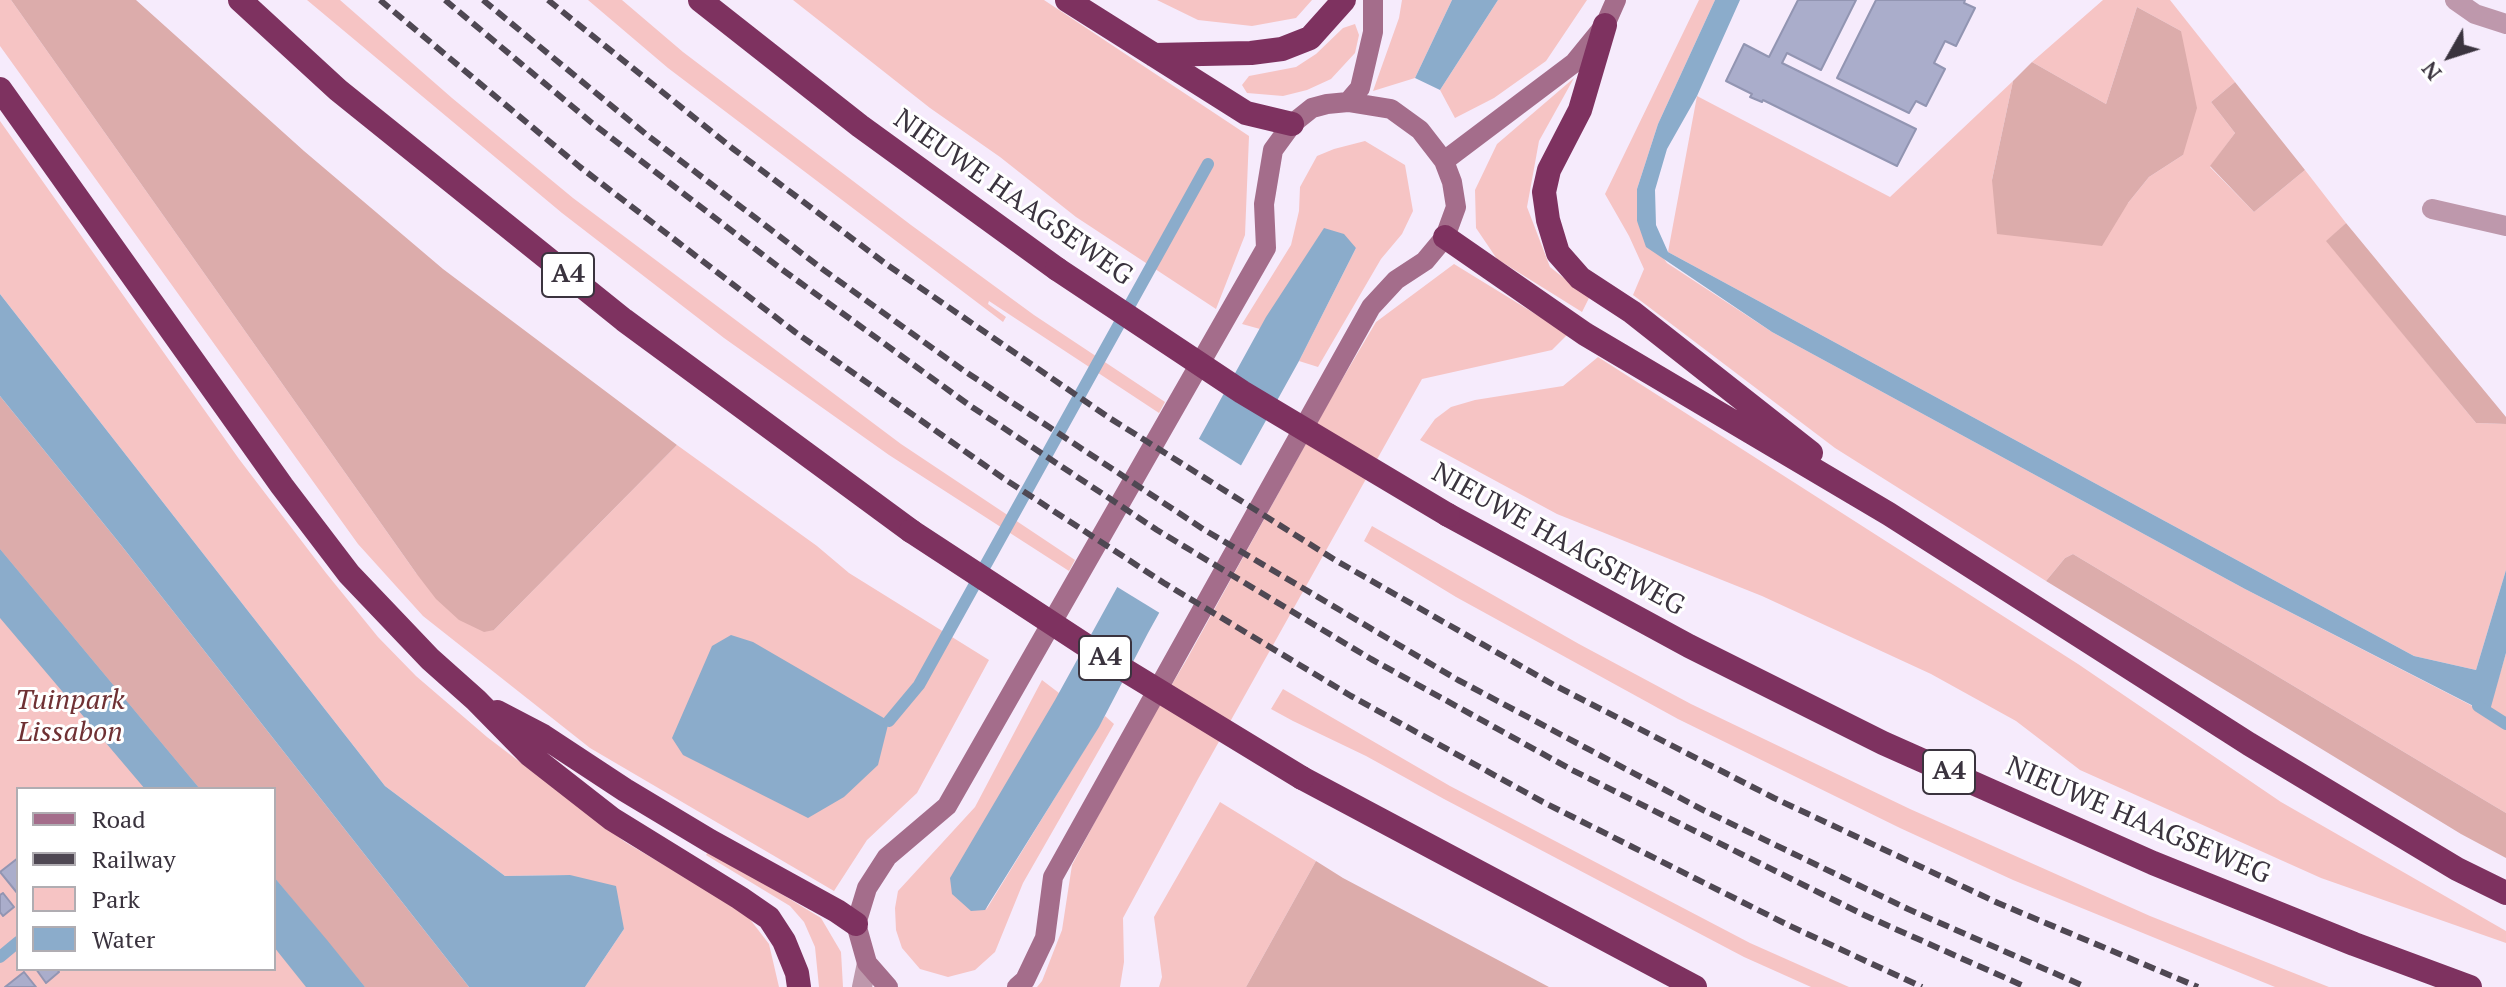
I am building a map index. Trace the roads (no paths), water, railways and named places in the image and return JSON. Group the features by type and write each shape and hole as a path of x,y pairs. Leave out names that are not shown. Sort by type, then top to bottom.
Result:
{"highway":[{"name":"A4","path":"240,0 338,90 624,320 911,531 1105,658 1302,778 1695,987"},
{"name":"NIEUWE HAAGSEWEG","path":"700,0 860,126 1057,269 1242,392 1448,515 1689,646 1883,743 2153,863 2470,987"},
{"path":"1067,0 1246,113 1292,124"},
{"path":"1154,55 1251,53 1282,49 1310,38 1344,0"},
{"path":"1605,25 1580,110 1549,170 1544,192 1558,253 1580,278 1632,312 1889,514"},
{"path":"0,89 282,486 349,574 430,659 530,755 612,819 769,918 784,941 797,973 799,987"},
{"path":"1445,237 1585,334 1889,514 2249,744 2457,869 2506,893"},
{"path":"476,700 543,736 625,790 856,924"}],"main road":[{"path":"1348,102 1360,88 1373,32 1373,0"},
{"path":"1444,161 1574,63 1605,25 1616,0"},
{"path":"888,987 867,963 856,924 867,888 887,857 947,806 1266,248 1264,204 1273,150 1292,124 1312,108 1348,102 1391,109 1420,130 1444,161 1452,182 1456,207 1445,237 1425,261 1396,280 1371,307 1053,877 1045,938 1025,980 1017,987"}],"street":[{"path":"2455,0 2475,14 2506,24"},
{"path":"2432,209 2506,226"},
{"path":"862,987 867,963"}],"water":[{"path":"1452,0 1498,0 1440,90 1415,78"},
{"path":"1715,0 1740,0 1697,96 1667,149 1655,190 1656,225 1668,252 2414,656 2476,670 2506,570 2506,653 2489,714 2245,589 1772,332 1646,247 1637,221 1637,189 1658,124"},
{"path":"1324,228 1344,234 1356,248 1299,361 1099,727 985,910 971,911 952,894 950,878 1055,700 1266,317"},
{"path":"0,294 385,786 505,876 570,875 616,886 624,929 585,987 469,987 0,396"},
{"path":"0,549 198,787 143,787 0,618"},
{"path":"731,635 753,642 889,721 878,765 844,797 808,818 683,755 672,738 712,646"},
{"path":"276,879 365,987 306,987 276,950"}],"waterway":[{"path":"889,721 919,685 1208,164"},
{"path":"2478,706 2506,724"},
{"path":"0,957 16,944"}],"railway":[{"path":"380,0 580,167 795,332 1003,478 1164,583 1351,696 1543,802 1788,925 1922,987"},
{"path":"445,0 592,123 780,268 969,405 1157,530 1371,659 1572,770 1864,915 2026,987"},
{"path":"483,0 647,135 821,268 963,370 1203,529 1458,680 1703,810 1908,909 2086,987"},
{"path":"548,0 732,148 886,264 1108,417 1335,560 1554,685 1774,798 1998,903 2198,987"}],"park label":[{"name":"Tuinpark Lissabon","path":"70,717"}]}
